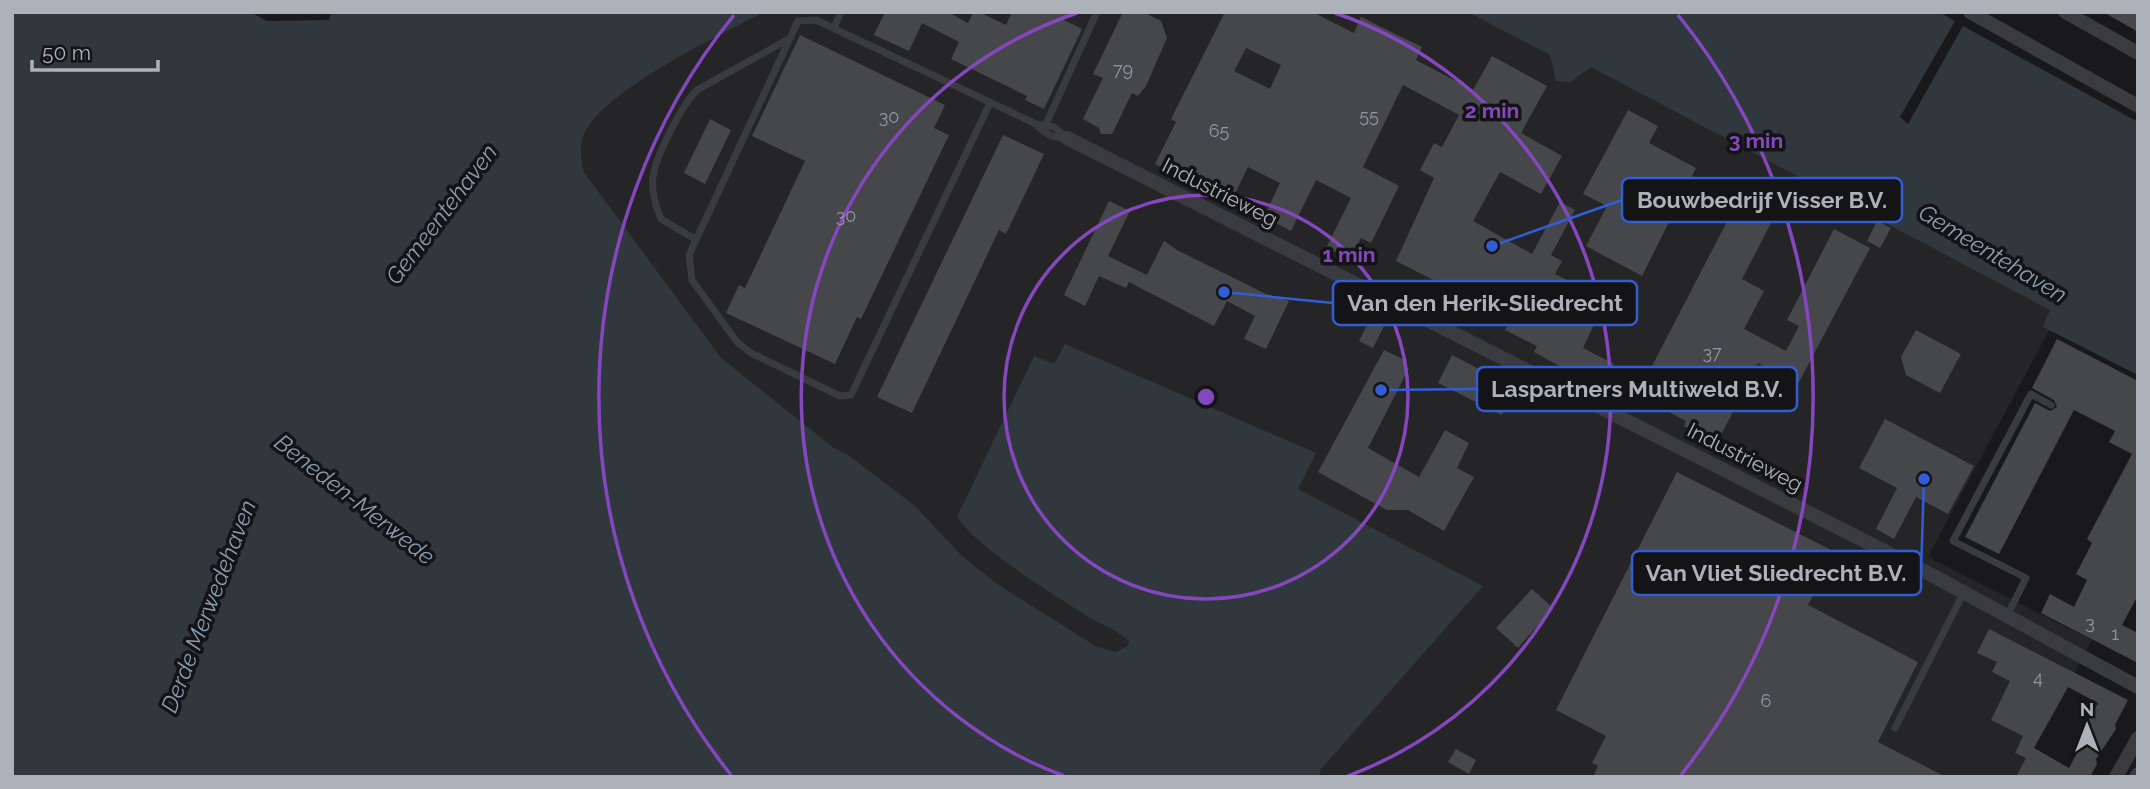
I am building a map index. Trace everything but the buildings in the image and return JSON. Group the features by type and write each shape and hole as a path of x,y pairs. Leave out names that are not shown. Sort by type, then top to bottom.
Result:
{"street":[{"path":"1969,12 2138,106"},
{"path":"2065,12 2138,53"},
{"name":"Industrieweg","path":"1067,138 1964,592 2138,687"},
{"path":"2116,777 2138,738"}],"lane":[{"path":"834,28 841,12"},
{"path":"1046,124 1097,12"},
{"path":"990,103 850,395 839,396 751,353 737,342 691,280 688,264 695,239 794,26 804,19 816,20 834,28 1036,124 1046,124 1060,130 1067,138"},
{"path":"695,239 662,219 653,183 655,167 688,99 697,90 788,40"},
{"path":"1036,124 1042,132 1067,138"},
{"path":"2007,616 2026,578 1953,541 2031,394 2051,405"},
{"path":"1895,728 1964,592"}],"shaded area":[{"path":"734,12 1516,12 2061,308 1928,557 2092,640 2018,777 1236,777 660,357 546,147"}],"water":[{"path":"12,12 250,12 267,21 329,20 331,12 764,12 665,65 614,100 596,117 582,138 583,171 721,358 834,448 848,455 915,506 961,555 997,584 1097,647 1116,652 1128,646 1129,641 1124,636 1082,613 998,556 957,517 1034,356 1054,364 1065,344 1316,453 1298,489 1483,586 1321,769 1319,777 12,777"},
{"name":"Gemeentehaven","path":"1468,12 1939,12 1955,21 1900,117 1908,124 1963,26 2138,122 2138,375 2043,327 2050,310 1591,67 1570,82 1556,81 1550,55"}],"place":[{"name":"Bouwbedrijf Visser B.V.","path":"1492,246"},
{"name":"Van den Herik-Sliedrecht","path":"1224,292"},
{"name":"Laspartners Multiweld B.V.","path":"1381,390"},
{"name":"Van Vliet Sliedrecht B.V.","path":"1924,479"}],"water label":[{"name":"Beneden-Merwede","path":"355,499"},
{"name":"Derde Merwedehaven","path":"208,606"}]}
